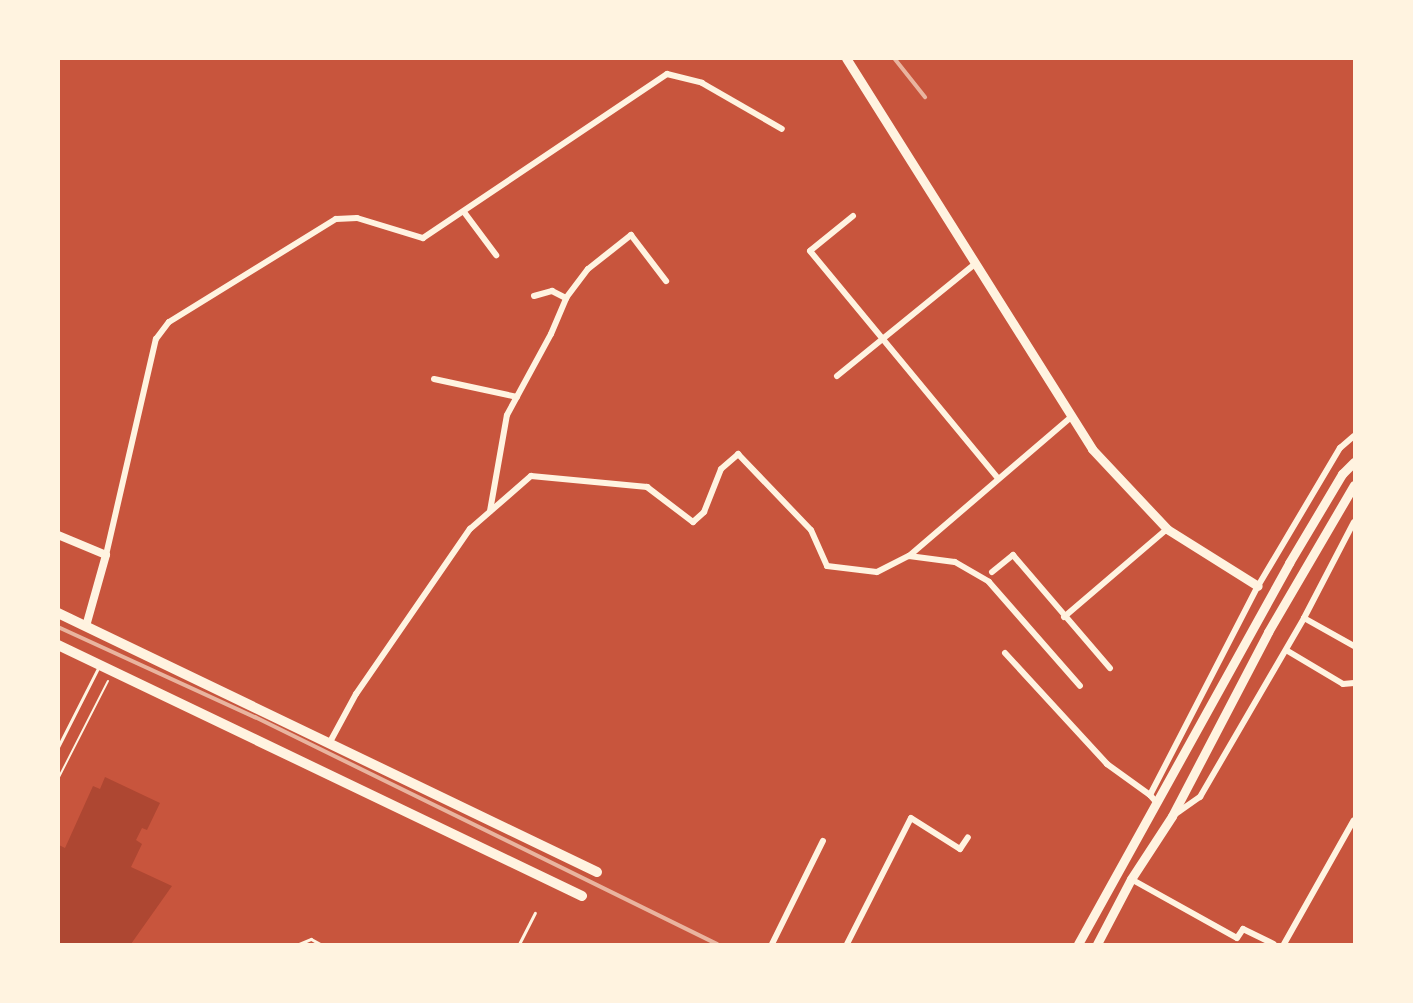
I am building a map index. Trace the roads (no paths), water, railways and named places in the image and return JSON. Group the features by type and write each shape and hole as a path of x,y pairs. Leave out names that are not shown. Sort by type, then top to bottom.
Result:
{"main road":[{"path":"846,58 976,263 1070,418 1115,477 1167,529 1258,586"},
{"path":"1078,945 1153,799 1172,779 1289,563 1342,474 1354,462"},
{"path":"1097,945 1131,879 1172,816 1268,632 1354,485"},
{"path":"58,613 597,872"},
{"path":"58,645 582,896"}],"street":[{"path":"86,626 106,555 160,330 336,219 357,218 423,238 667,74 702,83 782,129"},
{"path":"464,212 496,255"},
{"path":"853,216 810,251 998,478"},
{"path":"490,511 507,415 566,298 588,270 631,235 666,281"},
{"path":"837,376 976,263"},
{"path":"534,296 552,291 566,298"},
{"path":"434,379 517,397"},
{"path":"330,742 356,694 471,529 531,476 647,487 693,522 704,513 721,469 738,454 811,530 827,566 877,572 909,556 1070,418"},
{"path":"1005,653 1107,764 1153,799 1258,586 1340,448 1354,436"},
{"path":"1172,816 1200,797 1304,618 1354,522"},
{"path":"1065,617 1167,529"},
{"path":"58,535 106,555"},
{"path":"992,572 1013,555 1110,668"},
{"path":"909,556 955,562 989,582 1080,686"},
{"path":"1304,618 1354,646"},
{"path":"1286,650 1343,684 1354,683"},
{"path":"847,945 911,818 960,849 968,837"},
{"path":"1284,945 1354,820"},
{"path":"772,945 823,841"},
{"path":"1131,879 1237,938 1243,929 1274,945"}],"lane":[{"path":"58,747 100,664"},
{"path":"519,945 535,913"},
{"path":"299,945 311,939 320,945"}],"railway":[{"path":"894,58 925,97"},
{"path":"58,627 255,717 717,944"}]}
